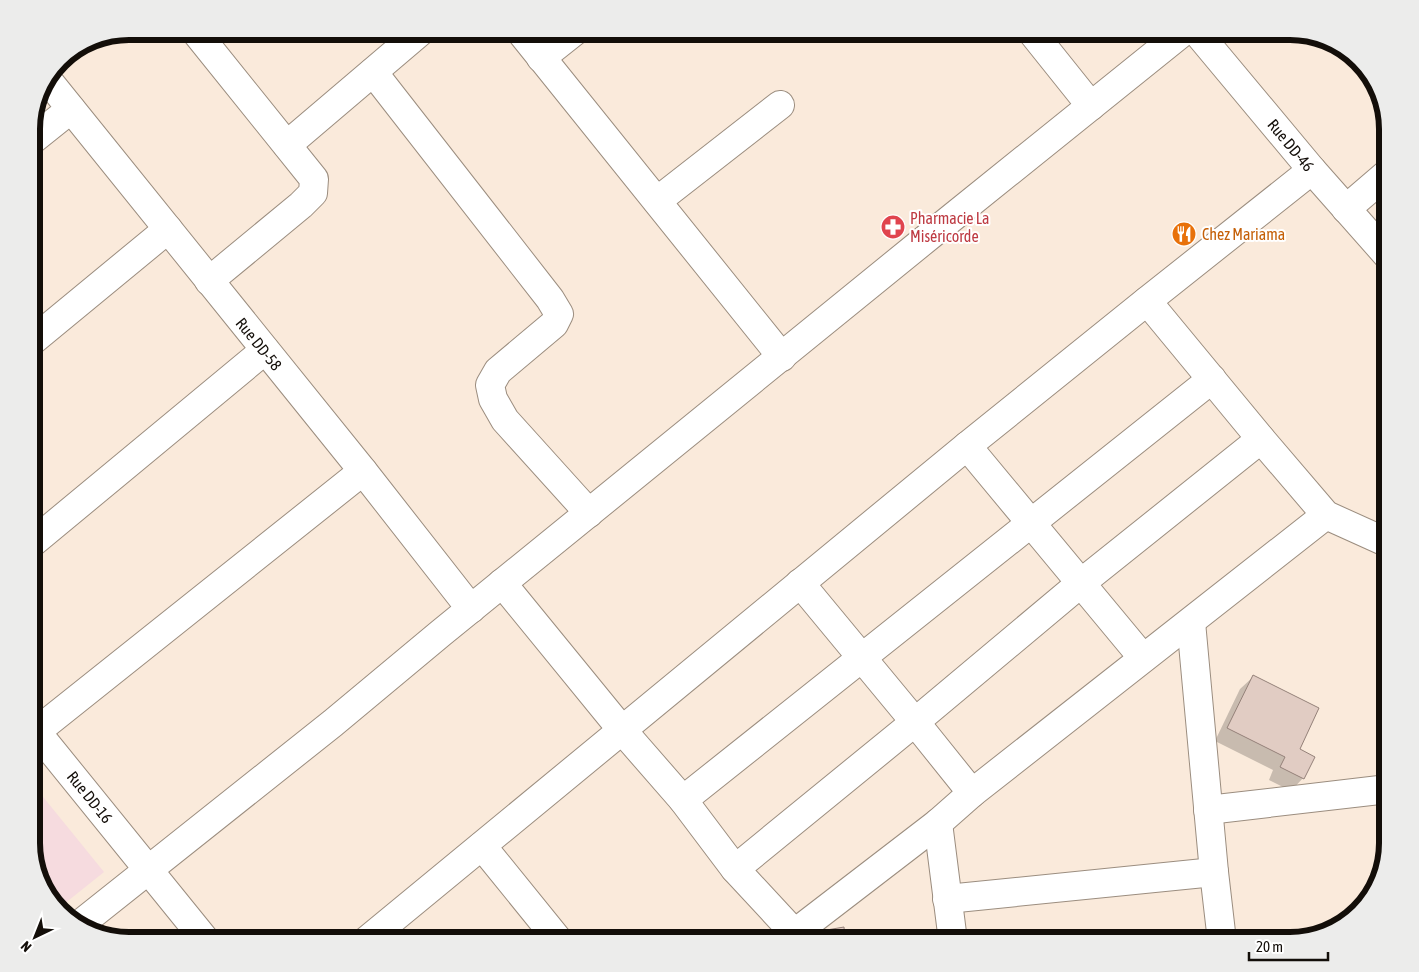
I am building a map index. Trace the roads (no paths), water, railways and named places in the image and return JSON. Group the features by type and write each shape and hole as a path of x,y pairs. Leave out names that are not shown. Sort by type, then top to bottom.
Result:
{"street":[{"path":"202,40 314,179 313,193 208,281"},
{"path":"287,145 410,40"},
{"path":"527,40 782,356"},
{"path":"541,58 564,40"},
{"path":"1038,40 1091,106"},
{"path":"85,920 332,723 1173,40"},
{"name":"Rue DD-46","path":"1204,40 1312,170 1379,246"},
{"path":"372,72 550,299 558,314 554,324 498,371 490,385 492,399 505,420 589,513"},
{"name":"Rue DD-58","path":"52,85 471,609"},
{"path":"657,201 780,105"},
{"path":"40,134 71,109"},
{"path":"377,932 967,446 1312,170"},
{"path":"1346,209 1379,181"},
{"path":"40,335 168,229"},
{"path":"1148,301 1261,440 1326,514 1379,538"},
{"path":"40,537 265,350"},
{"path":"683,800 1212,379"},
{"path":"735,868 915,722 1081,583 1261,440"},
{"path":"967,446 1143,658"},
{"path":"40,723 363,472"},
{"path":"801,932 938,823 972,793 1326,514"},
{"path":"502,583 622,730 683,800 735,868 786,924 789,932"},
{"path":"800,583 972,793"},
{"path":"1191,622 1221,932"},
{"name":"Rue DD-16","path":"40,735 199,932"},
{"path":"1208,810 1379,794"},
{"path":"938,823 952,932"},
{"path":"482,846 552,932"},
{"path":"947,899 1214,872"}],"place":[{"name":"Pharmacie La Miséricorde","path":"893,227"},
{"name":"Chez Mariama","path":"1184,234"}]}
